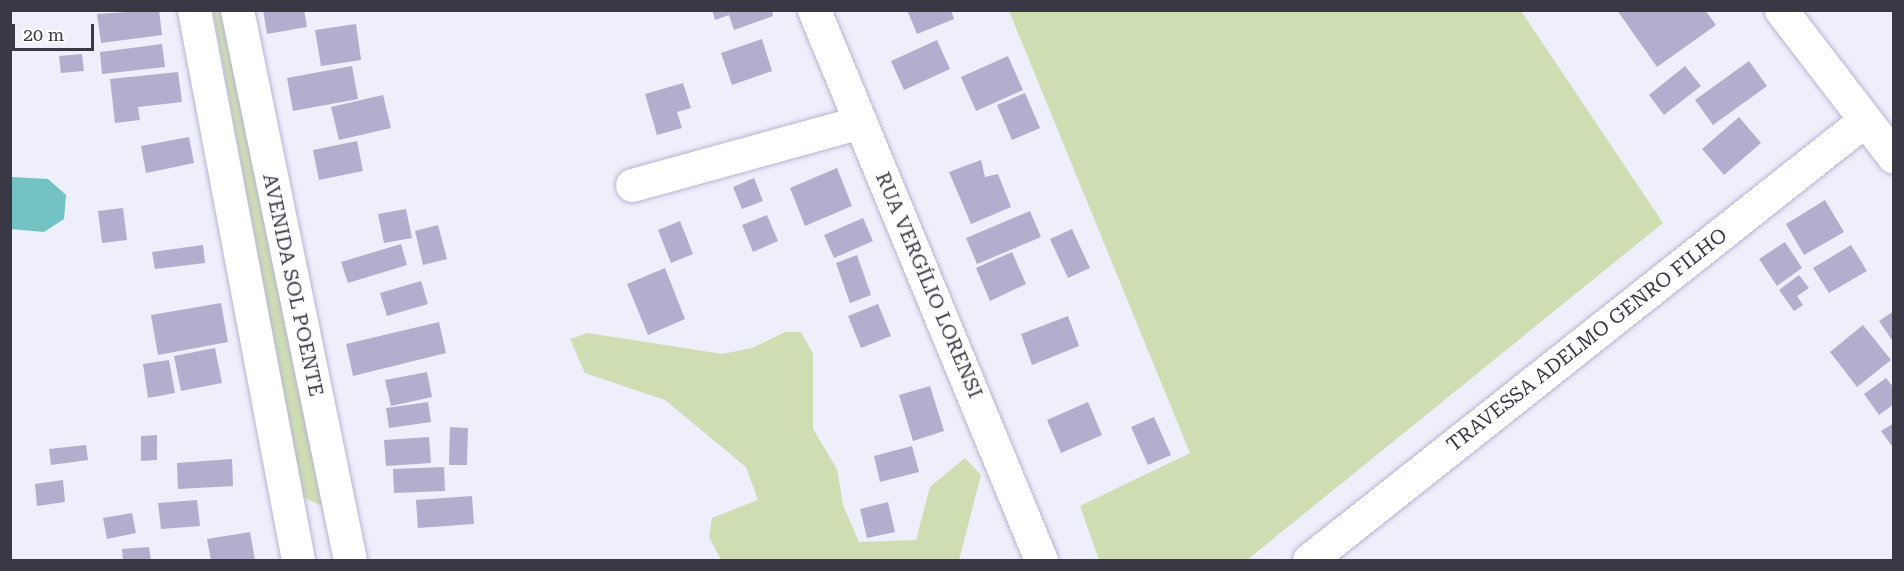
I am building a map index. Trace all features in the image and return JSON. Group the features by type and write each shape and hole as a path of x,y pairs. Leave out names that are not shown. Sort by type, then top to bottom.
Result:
{"street":[{"path":"194,10 298,561"},
{"name":"AVENIDA SOL POENTE","path":"237,10 350,561"},
{"name":"RUA VERGÍLIO LORENSI","path":"814,10 1041,561"},
{"path":"1781,10 1893,157"},
{"name":"TRAVESSA ADELMO GENRO FILHO","path":"1309,561 1865,120"},
{"path":"632,185 860,122"},
{"path":"291,527 342,521"}],"green space":[{"path":"213,11 227,11 330,500 320,505 303,497"},
{"path":"1009,11 1521,11 1663,223 1247,560 1099,560 1080,506 1190,453"},
{"path":"785,332 801,332 813,354 813,429 837,469 843,505 859,542 916,540 930,487 965,458 981,475 959,560 721,560 709,537 712,518 758,500 746,467 665,400 585,373 570,339 588,333 722,354 752,348"}],"water":[{"path":"11,177 48,179 66,195 64,219 44,232 11,229"}],"building":[{"path":"159,10 162,35 101,43 97,14"},
{"path":"263,10 304,10 307,27 267,34"},
{"path":"712,10 772,10 773,16 734,30 729,15 715,20"},
{"path":"907,10 951,10 954,19 917,34"},
{"path":"1617,10 1705,10 1716,25 1657,67"},
{"path":"356,24 361,60 321,66 315,30"},
{"path":"762,39 772,71 732,85 721,53"},
{"path":"937,40 950,69 904,90 891,61"},
{"path":"162,44 165,67 102,74 100,52"},
{"path":"82,54 84,71 61,73 59,56"},
{"path":"1008,56 1023,90 976,111 961,77"},
{"path":"1749,61 1767,86 1713,125 1695,100"},
{"path":"352,66 358,99 293,111 287,78"},
{"path":"1685,66 1701,86 1664,115 1649,95"},
{"path":"178,72 182,102 138,107 140,120 115,123 110,79"},
{"path":"683,83 691,108 677,112 682,128 657,135 645,94"},
{"path":"1025,93 1040,128 1012,140 997,105"},
{"path":"383,95 391,128 339,140 331,107"},
{"path":"1739,117 1761,143 1724,175 1702,149"},
{"path":"189,137 194,163 146,173 141,146"},
{"path":"357,141 363,171 319,180 313,150"},
{"path":"981,160 985,177 998,174 1011,207 971,224 949,172"},
{"path":"837,168 852,206 805,226 790,188"},
{"path":"754,178 763,201 742,209 733,187"},
{"path":"1825,200 1844,232 1804,255 1786,224"},
{"path":"123,208 127,240 102,243 98,211"},
{"path":"406,209 412,238 384,243 378,214"},
{"path":"1030,211 1041,237 977,264 966,238"},
{"path":"767,215 778,241 753,252 742,225"},
{"path":"863,218 873,241 834,258 824,235"},
{"path":"680,221 693,254 671,263 658,230"},
{"path":"438,225 447,259 423,265 415,231"},
{"path":"1072,229 1090,268 1068,278 1050,239"},
{"path":"1785,242 1802,268 1777,286 1759,259"},
{"path":"401,244 407,265 348,283 341,262"},
{"path":"203,245 205,263 155,269 152,252"},
{"path":"1851,245 1867,271 1829,293 1813,268"},
{"path":"1012,252 1026,284 990,301 976,268"},
{"path":"857,255 871,295 850,303 836,263"},
{"path":"665,268 685,319 648,335 627,284"},
{"path":"1799,275 1809,288 1797,296 1803,305 1794,311 1779,290"},
{"path":"421,281 428,304 387,316 380,293"},
{"path":"221,303 228,342 158,355 151,315"},
{"path":"878,304 891,336 861,348 848,316"},
{"path":"1894,311 1894,343 1879,321"},
{"path":"1068,316 1079,346 1032,365 1021,334"},
{"path":"439,322 446,353 353,376 346,344"},
{"path":"1863,325 1891,360 1857,387 1830,352"},
{"path":"215,348 222,383 181,391 174,356"},
{"path":"169,360 175,393 148,398 143,364"},
{"path":"427,372 432,397 391,406 385,380"},
{"path":"1886,378 1894,388 1894,404 1879,415 1864,394"},
{"path":"930,386 944,431 913,441 899,395"},
{"path":"428,402 431,422 389,428 386,408"},
{"path":"1088,402 1102,435 1061,453 1047,420"},
{"path":"1154,417 1171,455 1148,465 1131,427"},
{"path":"1894,423 1894,449 1881,431"},
{"path":"450,427 468,428 467,465 449,465"},
{"path":"157,435 157,460 141,461 141,436"},
{"path":"429,437 431,463 386,466 384,440"},
{"path":"86,445 88,460 51,465 49,449"},
{"path":"912,446 919,472 880,482 874,456"},
{"path":"232,459 233,486 178,489 177,463"},
{"path":"444,467 445,491 394,493 393,469"},
{"path":"63,480 65,502 37,506 35,484"},
{"path":"472,496 474,524 418,528 416,500"},
{"path":"197,500 200,526 161,529 158,503"},
{"path":"888,502 895,532 867,538 860,509"},
{"path":"132,513 136,533 107,539 103,518"},
{"path":"250,532 255,560 211,560 207,539"},
{"path":"149,547 151,560 123,560 122,549"}]}
